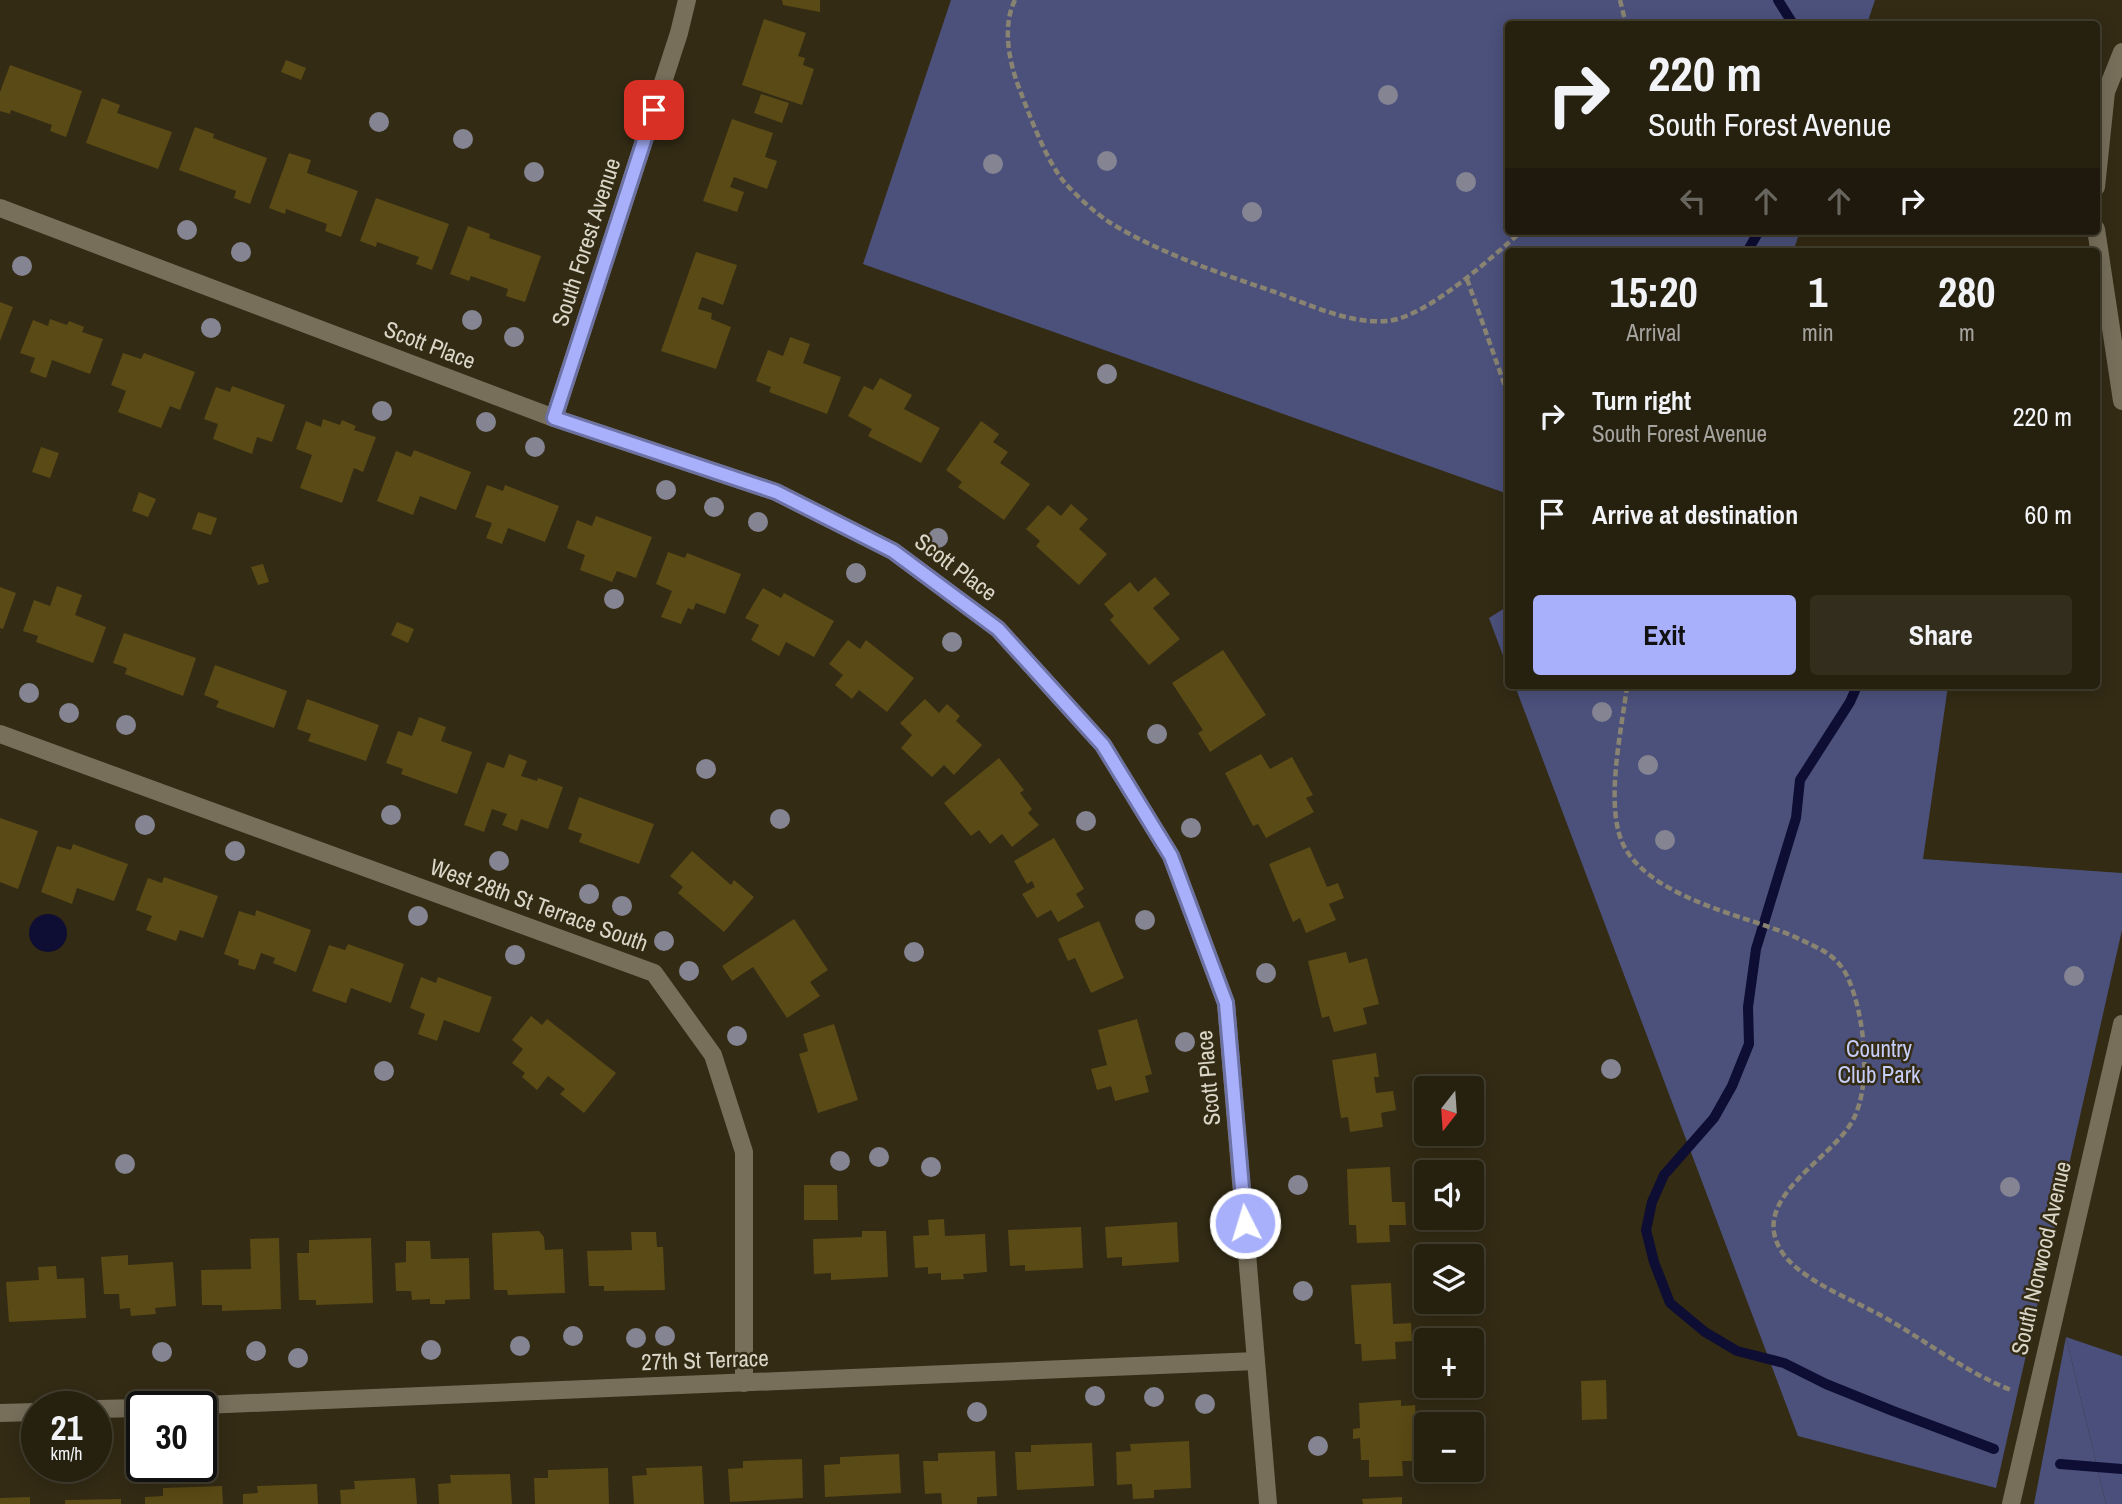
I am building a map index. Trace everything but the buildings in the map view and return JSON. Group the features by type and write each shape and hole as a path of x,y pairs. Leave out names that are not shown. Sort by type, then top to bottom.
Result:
{"street":[{"name":"South Forest Avenue","path":"554,418 679,33 687,0"},
{"path":"2100,149 2106,92 2122,52"},
{"name":"Scott Place","path":"0,208 554,418 776,492 893,551 998,629 1103,745 1171,856 1226,1003 1268,1504"},
{"path":"2100,255 2122,401"},
{"name":"West 28th St Terrace South","path":"0,734 654,974 713,1055 744,1152 744,1383"},
{"name":"South Norwood Avenue","path":"2011,1504 2122,1024"},
{"name":"27th St Terrace","path":"217,1405 1256,1361"},
{"path":"0,1413 21,1412"}],"path":[{"path":"1015,0 1008,35 1014,74 1030,118 1064,182 1106,220 1134,236 1229,276 1325,310 1361,320 1388,321 1406,317 1467,279 1517,235"},
{"path":"1620,0 1625,21"},
{"path":"1467,279 1505,386"},
{"path":"1628,689 1615,777 1616,815 1618,834 1641,868 1665,886 1696,901 1828,952 1840,964 1849,981 1863,1040 1864,1082 1855,1117 1823,1156 1797,1177 1782,1200 1773,1229 1775,1241 1797,1269 1916,1335 1994,1383 2019,1393"}],"green space":[{"path":"951,0 1875,0 1868,21 1505,21 1505,235 1799,235 1794,248 1505,248 1505,493 863,264"},
{"path":"1505,608 1505,661 1489,618"},
{"name":"Country Club Park","path":"1516,689 1948,689 1923,859 2122,873 2122,930 1996,1488 1798,1436"},
{"path":"2066,1337 2106,1504 2034,1504"}],"shaded area":[{"path":"48,914 62,919 67,933 62,947 48,952 34,947 29,933 34,919"},
{"path":"2066,1337 2122,1356 2122,1504 2106,1504"}],"waterway":[{"path":"1778,0 1791,21"},
{"path":"1749,248 1757,235"},
{"path":"1856,689 1800,780 1796,818 1756,949 1748,1007 1749,1044 1732,1086 1714,1118 1664,1175 1652,1202 1646,1230 1654,1262 1670,1303 1705,1332 1737,1351 1784,1363 1826,1384 1994,1449"},
{"path":"2060,1464 2122,1469"}],"route":[{"path":"654,110 554,418 776,492 893,551 998,629 1103,745 1171,856 1226,1003 1245,1223"}]}
